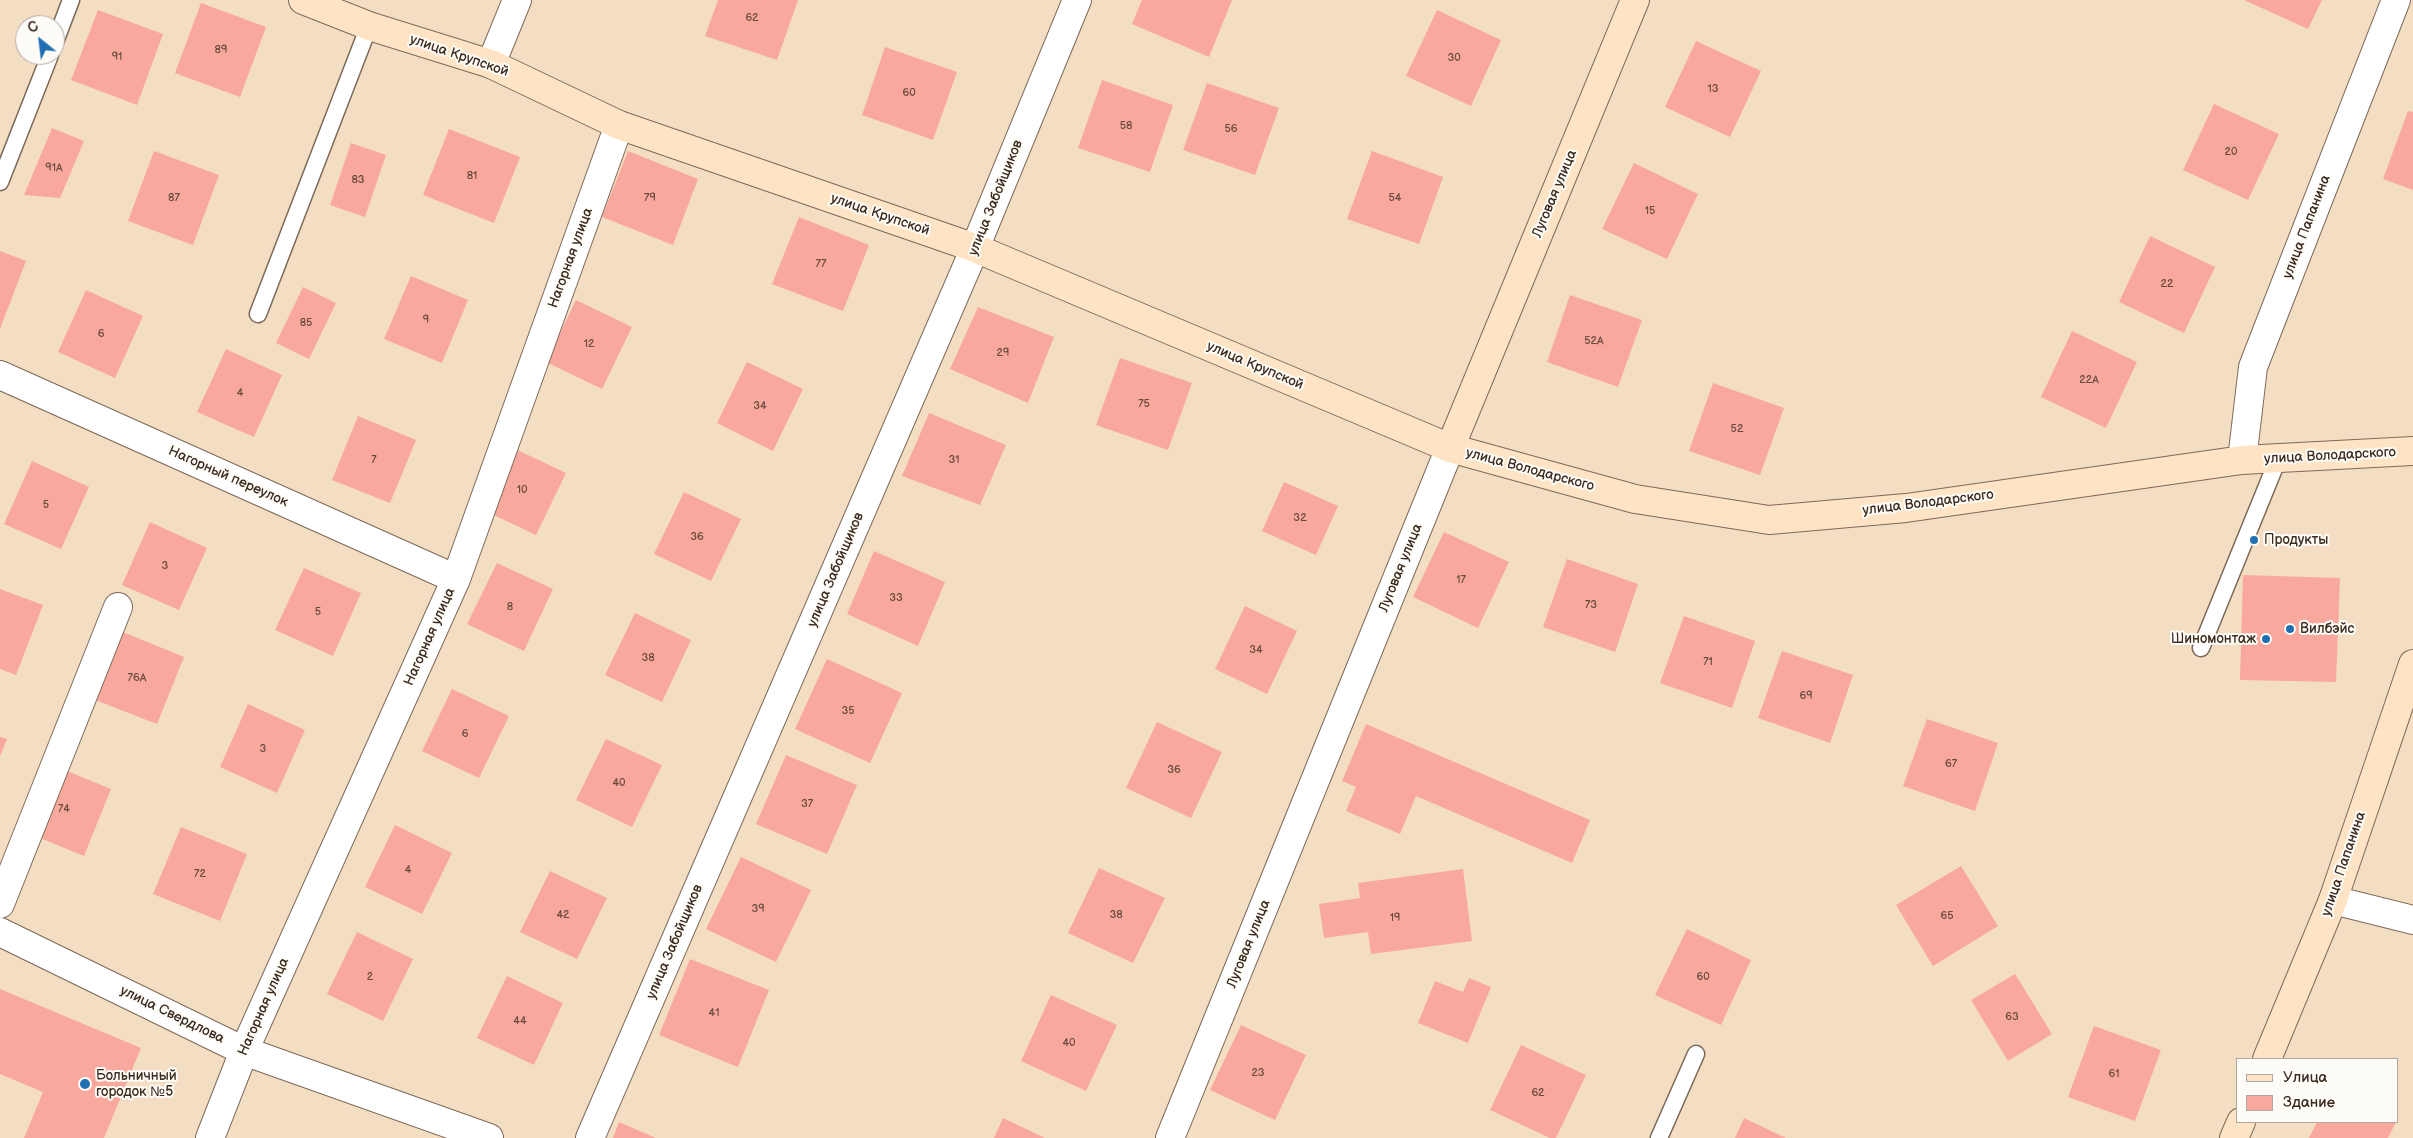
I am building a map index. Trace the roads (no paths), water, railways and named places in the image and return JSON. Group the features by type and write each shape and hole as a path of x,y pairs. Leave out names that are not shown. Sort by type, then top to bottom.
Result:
{"main road":[{"name":"улица Крупской","path":"303,0 369,26 491,64 619,124 975,248 1450,448"},
{"name":"Луговая улица","path":"1450,448 1635,0"},
{"name":"улица Володарского","path":"1450,448 1635,499 1769,520 1906,508 2242,460 2413,451"},
{"name":"улица Папанина","path":"2267,1058 2333,900 2413,664"},
{"path":"2234,1138 2241,1123"}],"street":[{"path":"491,64 517,0"},
{"name":"улица Забойщиков","path":"590,1138 975,248 1077,0"},
{"name":"улица Папанина","path":"2242,460 2252,367 2396,0"},
{"name":"Нагорная улица","path":"210,1138 244,1051 456,579 619,124"},
{"name":"Нагорный переулок","path":"0,375 456,579"},
{"name":"Луговая улица","path":"1170,1138 1450,448"},
{"path":"0,904 118,607"},
{"path":"2333,900 2413,920"},
{"name":"улица Свердлова","path":"0,932 244,1051 489,1138"}],"lane":[{"path":"65,16 71,0"},
{"path":"258,314 369,26"},
{"path":"0,182 46,65"},
{"path":"2201,648 2278,459"},
{"path":"1659,1138 1696,1054"}],"place":[{"name":"Продукты","path":"2254,540"},
{"name":"Вилбэйс","path":"2290,629"},
{"name":"Шиномонтаж","path":"2266,639"},
{"name":"Больничный городок №5","path":"85,1084"}]}
